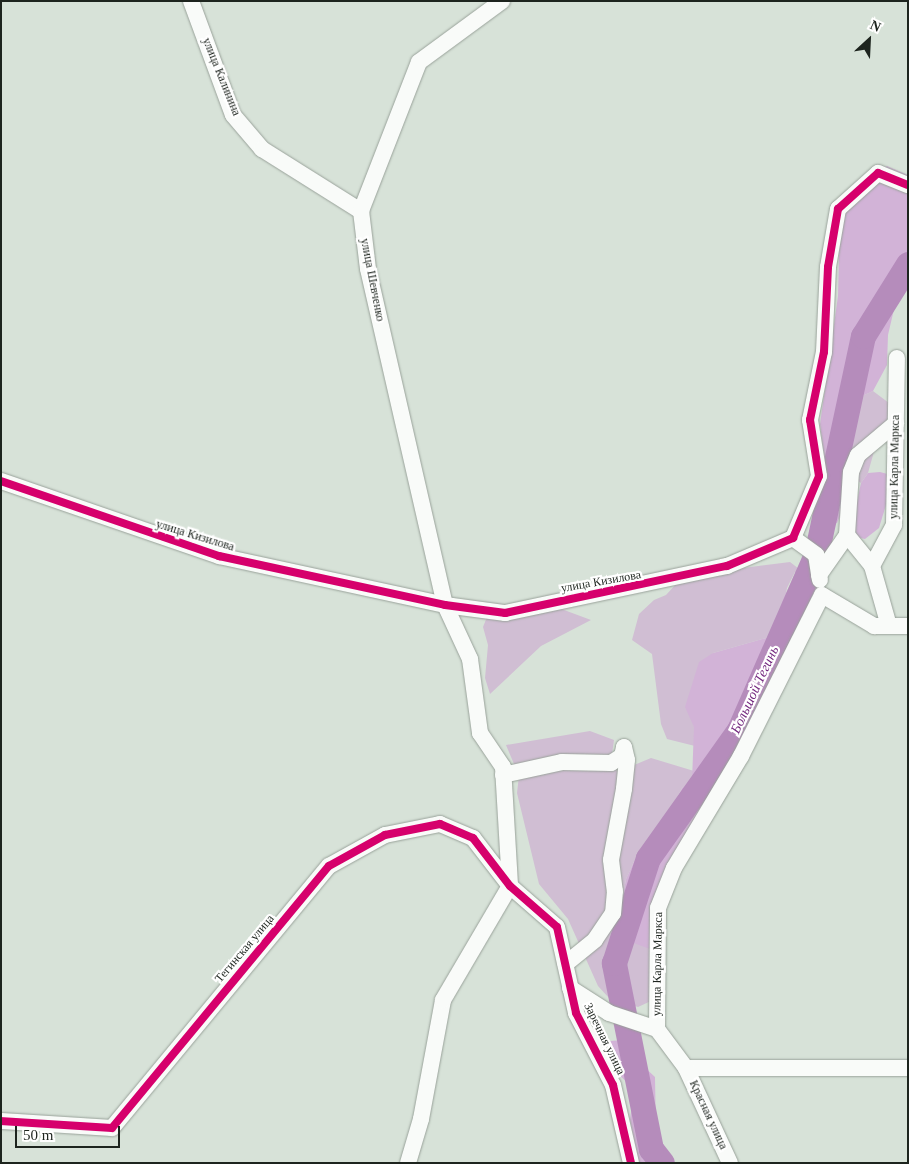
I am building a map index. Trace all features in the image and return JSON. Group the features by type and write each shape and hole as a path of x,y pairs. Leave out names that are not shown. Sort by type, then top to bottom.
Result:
{"street":[{"name":"улица Калинина","path":"191,1 233,115 262,149 361,212"},
{"name":"улица Шевченко","path":"445,605 368,268 361,212 419,62 502,1"},
{"path":"908,185 878,173 838,209 828,267 824,352 810,420 819,476 793,538 816,556 822,595 874,626 908,626"},
{"name":"улица Карла Маркса","path":"872,566 894,525 897,358"},
{"path":"819,575 847,536 851,472 858,455 896,423"},
{"name":"улица Кизилова","path":"1,481 219,556 445,605 505,613 727,566 793,538"},
{"path":"847,536 872,566 889,626"},
{"name":"улица Карла Маркса","path":"686,1068 658,1029 658,908 674,868 741,756 822,595"},
{"path":"408,1163 421,1119 443,1000 510,886 503,768 480,733 470,659 445,605"},
{"path":"503,775 562,762 610,763 622,756 624,747 627,760 624,790 611,860 615,886 613,913 595,940 565,964"},
{"name":"Тегинская улица","path":"1,1121 112,1128 329,866 385,835 440,824 473,838 510,886"},
{"name":"Заречная улица","path":"510,886 557,927 576,1013 613,1085 631,1163"},
{"path":"570,988 609,1013 658,1029"},
{"path":"686,1068 908,1068"},
{"name":"Красная улица","path":"686,1068 730,1163"}],"shaded area":[{"path":"887,166 908,175 908,280 895,305 888,335 887,365 873,391 858,398 840,416 846,503 837,523 816,526 812,516 826,473 820,424 838,296 840,216 864,175"},
{"path":"873,391 889,403 888,419 880,430 868,473 861,483 842,470 840,416 858,398"},
{"path":"880,472 891,475 889,495 879,528 865,539 856,537 854,515 861,483 868,473"},
{"path":"816,555 822,595 674,868 653,950 631,942 620,912 626,879 637,855 663,826 682,788 692,781 694,727 685,707 699,662 713,653 766,638 780,625 782,602 796,571 803,572"},
{"path":"790,562 803,572 795,572 787,588 780,625 766,638 713,653 694,727 695,746 667,739 661,724 652,654 632,640 639,614 654,600 666,595 678,582 728,570"},
{"path":"556,607 591,620 541,646 490,694 485,678 488,645 483,627 487,617"},
{"path":"590,731 614,740 612,754 627,768 651,758 694,771 692,781 682,788 663,826 637,855 626,879 620,912 653,950 651,1001 638,1007 609,998 598,986 568,919 539,884 517,793 519,776 506,745"},
{"path":"637,1039 640,1063 655,1077 656,1136 666,1163 639,1163 630,1120 634,1089 616,1072 610,1041"}],"waterway":[{"name":"Большой Тегинь","path":"662,1163 651,1149 614,963 648,858 739,730 816,555 863,336 908,264"}],"cycle path":[{"path":"1,481 219,556 445,605 505,613 727,566 793,538 819,476 810,420 824,352 828,267 838,209 878,173 908,185"},
{"path":"1,1121 112,1128 329,866 385,835 440,824 473,838 510,886 557,927 576,1013 613,1085 631,1163"}]}
